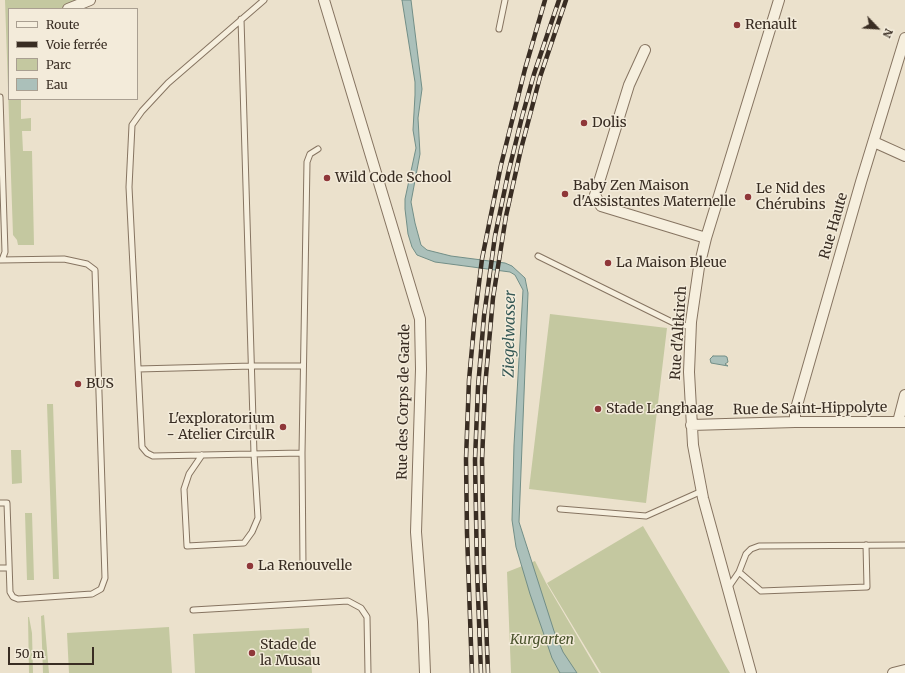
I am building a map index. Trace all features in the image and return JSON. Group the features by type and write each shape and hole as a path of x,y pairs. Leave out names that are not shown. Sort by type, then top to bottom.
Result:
{"street":[{"path":"70,8 90,0"},
{"name":"Rue des Corps de Garde","path":"324,0 420,319 421,369 416,532 423,622 425,673"},
{"name":"Rue d'Altkirch","path":"751,673 702,491 693,445 688,372 691,326 699,267 706,238 779,0"},
{"name":"Rue Haute","path":"795,422 795,412 860,182 874,142 905,38"},
{"path":"645,50 629,84 595,195 601,206 706,238"},
{"path":"874,142 905,156"},
{"path":"902,422 905,395"},
{"name":"Rue de Saint-Hippolyte","path":"692,425 795,422 902,422"},
{"path":"893,673 905,670"}],"lane":[{"path":"264,0 168,83 142,111 132,125 130,187 142,447 147,453 153,456 302,453"},
{"path":"499,30 505,0"},
{"path":"202,455 189,474 184,489 187,546 244,543 252,532 258,518 254,454 241,19"},
{"path":"0,97 5,252 1,260 64,259 87,264 95,270 105,578 101,589 92,594 18,599 13,597 10,592 7,503 0,503"},
{"path":"303,567 302,453 307,162 310,154 318,149"},
{"path":"538,256 678,325 691,326"},
{"path":"138,369 303,366"},
{"path":"560,509 646,516 702,491"},
{"path":"739,572 761,591 867,587 866,545"},
{"path":"728,589 739,572 746,554 751,549 759,546 905,545"},
{"path":"0,568 9,568"},
{"path":"193,610 348,601 361,608 367,617 368,673"}],"green space":[{"path":"5,0 82,0 62,8 8,8 8,88"},
{"path":"8,100 21,100 21,119 31,118 31,131 22,131 23,151 32,151 34,245 18,245 17,240 13,235"},
{"name":"Stade Langhaag","path":"550,314 667,328 646,503 529,489"},
{"path":"47,404 53,404 59,579 53,579"},
{"path":"11,450 21,450 22,483 12,484"},
{"path":"25,513 32,513 34,580 27,580"},
{"path":"643,526 730,673 601,673 547,583"},
{"name":"Kurgarten","path":"535,561 546,583 599,673 511,673 507,572"},
{"path":"44,615 49,673 43,673 41,616"},
{"path":"28,617 32,633 33,673 29,673"},
{"path":"169,627 172,673 69,673 67,633"},
{"name":"Stade de la Musau","path":"309,628 312,673 195,673 193,634"}],"water":[{"path":"402,0 411,0 422,89 418,118 420,154 411,202 421,245 427,250 451,256 505,263 512,266 525,278 528,293 519,522 554,631 563,652 577,673 560,673 552,658 516,547 512,520 514,445 523,290 515,275 510,272 435,262 417,255 412,247 408,234 405,199 416,148 413,130 415,82"},
{"path":"713,356 727,357 728,362 725,364 728,366 711,363 710,359"}],"railway":[{"path":"472,673 466,459 469,380 475,316 482,259 501,165 525,69 545,0"},
{"path":"481,673 475,460 478,387 484,316 495,236 508,174 534,74 559,0"},
{"path":"488,673 482,461 485,387 493,298 506,216 521,149 540,77 566,0"}],"place":[{"name":"Renault","path":"737,25"},
{"name":"Dolis","path":"584,123"},
{"name":"Wild Code School","path":"327,178"},
{"name":"Baby Zen Maison d'Assistantes Maternelle","path":"565,194"},
{"name":"Le Nid des Chérubins","path":"748,197"},
{"name":"La Maison Bleue","path":"608,263"},
{"name":"BUS","path":"78,384"},
{"name":"Stade Langhaag","path":"598,409"},
{"name":"L'exploratorium - Atelier CirculR","path":"283,427"},
{"name":"La Renouvelle","path":"250,566"},
{"name":"Stade de la Musau","path":"252,653"}],"water label":[{"name":"Ziegelwasser","path":"510,334"}]}
